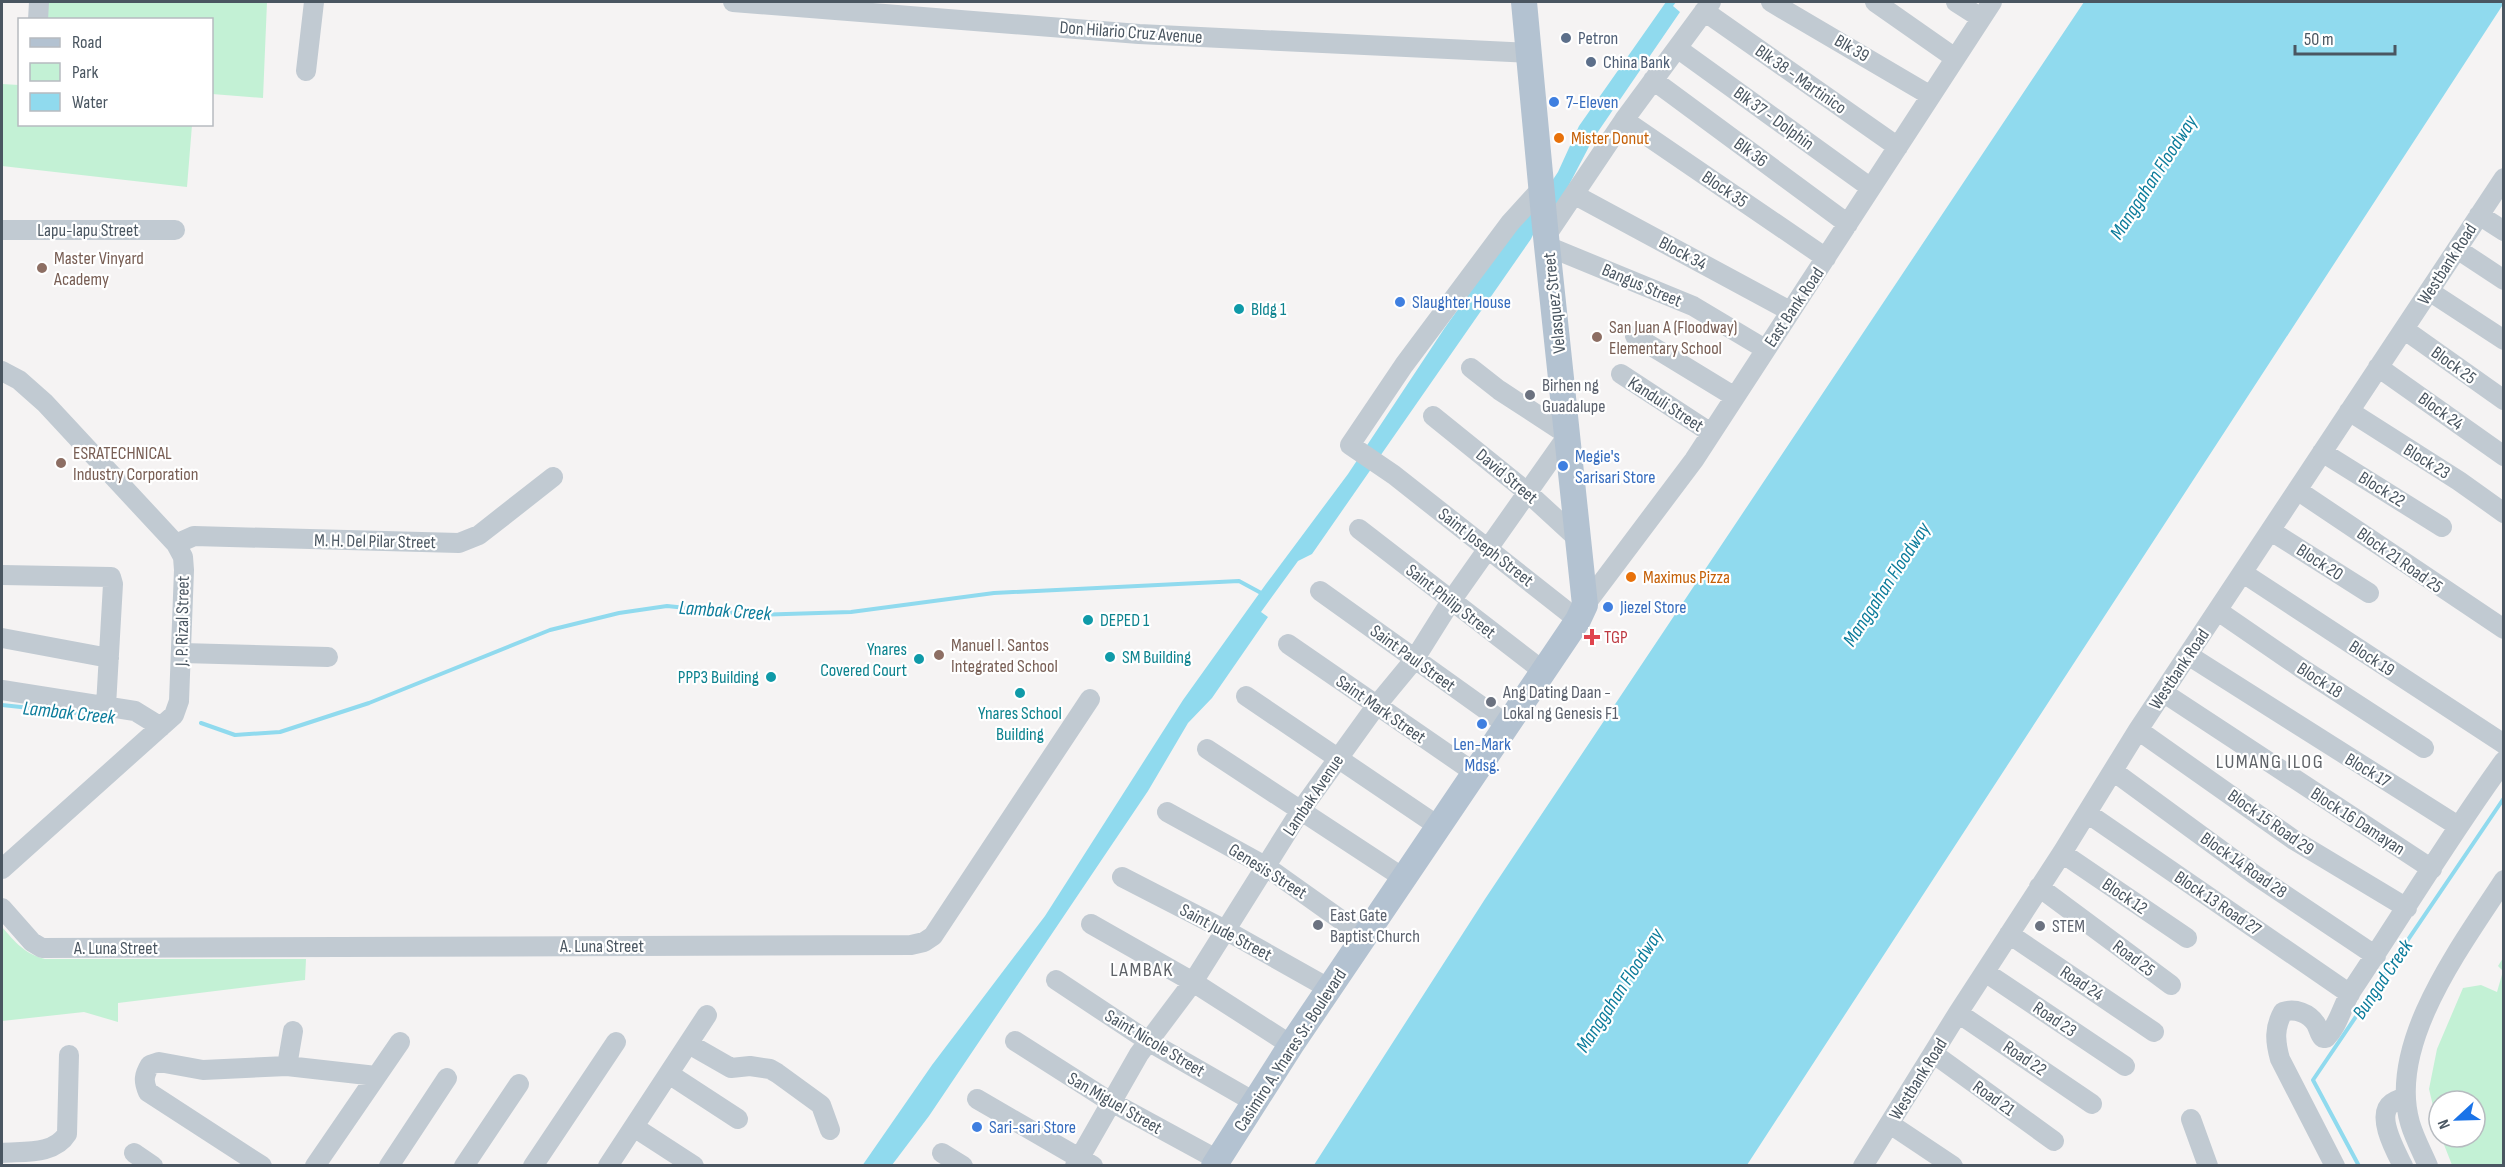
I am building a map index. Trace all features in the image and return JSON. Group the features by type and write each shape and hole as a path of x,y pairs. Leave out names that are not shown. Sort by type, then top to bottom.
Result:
{"main road":[{"name":"Velasquez Street","path":"1524,2 1541,189 1578,538 1581,612"},
{"name":"Casimiro A. Ynares Sr. Boulevard","path":"1216,1163 1292,1045 1405,879 1581,612"}],"street":[{"path":"38,18 39,2"},
{"path":"306,71 314,2"},
{"name":"Don Hilario Cruz Avenue","path":"733,2 1139,34 1529,52"},
{"name":"Blk 39","path":"1772,2 1931,96"},
{"path":"1875,2 1955,58"},
{"path":"1956,2 1981,18"},
{"name":"East Bank Road","path":"1581,612 1694,460 1992,2"},
{"path":"1547,241 1624,120 1707,6"},
{"name":"Blk 38 - Martinico","path":"1707,6 1898,147"},
{"name":"Blk 37 - Dolphin","path":"1677,48 1871,188"},
{"name":"Blk 36","path":"1653,80 1848,224"},
{"name":"Block 35","path":"1624,120 1826,258"},
{"name":"Westbank Road","path":"1863,1166 2138,730 2504,178"},
{"name":"Saint Joseph Street","path":"1541,189 1510,223 1404,365 1355,448 1488,548 1581,612"},
{"name":"Block 34","path":"1575,195 1790,312"},
{"path":"2479,215 2504,231"},
{"name":"Lapu-lapu Street","path":"2,230 175,230"},
{"name":"Bangus Street","path":"1547,241 1693,306 1765,349"},
{"path":"2457,249 2504,280"},
{"path":"2429,291 2504,340"},
{"name":"Block 25","path":"2405,330 2504,400"},
{"path":"1635,336 1735,397"},
{"name":"Block 24","path":"2378,367 2504,456"},
{"path":"1471,368 1499,390 1568,435"},
{"name":"J. P. Rizal Street","path":"2,371 19,380 45,403 176,544 183,557 184,570 179,701 174,715 2,869"},
{"name":"Kanduli Street","path":"1621,374 1711,433"},
{"name":"Block 23","path":"2349,411 2459,481 2504,513"},
{"name":"David Street","path":"1433,416 1527,492 1578,538"},
{"name":"Lambak Avenue","path":"1083,1163 1112,1102 1148,1041 1193,982 1227,931 1301,810 1336,759 1414,660 1451,601 1568,435"},
{"name":"Block 22","path":"2322,452 2442,527"},
{"name":"M. H. Del Pilar Street","path":"176,544 194,536 459,543 478,535 553,477"},
{"name":"Block 21 Road 25","path":"2297,490 2504,629"},
{"name":"Saint Philip Street","path":"1359,529 1543,671"},
{"name":"Block 20","path":"2271,531 2369,593"},
{"name":"Block 19","path":"2243,573 2503,749"},
{"path":"2,575 111,577 113,584 106,706"},
{"name":"Saint Paul Street","path":"1320,591 1506,724"},
{"name":"Block 18","path":"2218,610 2301,668 2424,748"},
{"path":"2,638 109,658"},
{"name":"Saint Mark Street","path":"1288,644 1475,773"},
{"path":"182,653 328,657"},
{"name":"Block 17","path":"2188,655 2458,826"},
{"path":"2,690 135,711 161,727"},
{"name":"Block 16 Damayan","path":"2164,693 2432,869"},
{"path":"1246,696 1438,826"},
{"name":"A. Luna Street","path":"2,908 32,942 42,948 911,945 924,942 933,936 1089,699"},
{"name":"Block 15 Road 29","path":"2138,730 2294,840 2408,908"},
{"path":"1207,749 1405,879"},
{"path":"2335,1166 2280,1059 2275,1040 2276,1024 2283,1012 2297,1011 2315,1023 2319,1035 2326,1038 2332,1032 2350,994 2408,908 2503,749"},
{"name":"Block 14 Road 28","path":"2113,771 2255,875 2376,956"},
{"name":"Genesis Street","path":"1167,812 1265,866 1365,937"},
{"name":"Block 13 Road 27","path":"2086,813 2350,994"},
{"name":"Block 12","path":"2062,853 2187,938"},
{"name":"Saint Jude Street","path":"1122,878 1227,931 1330,989"},
{"path":"2428,1166 2410,1123 2405,1097 2405,1082 2413,1039 2423,1015 2463,944 2504,880"},
{"name":"Road 25","path":"2039,887 2171,985"},
{"path":"1091,924 1193,982 1292,1045"},
{"name":"Road 24","path":"2009,934 2154,1032"},
{"name":"Road 23","path":"1984,972 2125,1066"},
{"name":"Saint Nicole Street","path":"1056,980 1148,1041 1256,1102"},
{"name":"Road 22","path":"1958,1013 2092,1104"},
{"path":"608,1166 707,1015"},
{"path":"287,1066 294,1031"},
{"path":"315,1166 400,1041"},
{"name":"San Miguel Street","path":"1015,1041 1112,1102 1216,1163"},
{"path":"533,1166 616,1042"},
{"path":"689,1044 731,1068 750,1066 770,1069 777,1073 821,1105 830,1130"},
{"name":"Road 21","path":"1934,1054 2054,1141"},
{"path":"2,1153 52,1148 62,1143 67,1134 69,1055"},
{"path":"262,1166 148,1092 144,1084 145,1073 150,1065 159,1062 203,1070 287,1066 376,1076"},
{"path":"669,1074 738,1119"},
{"path":"389,1166 447,1078"},
{"path":"464,1166 519,1084"},
{"path":"2403,1166 2392,1144 2386,1124 2386,1111 2391,1103 2405,1097"},
{"path":"978,1099 1083,1163"},
{"path":"2191,1119 2208,1166"},
{"path":"1890,1124 1953,1166"},
{"path":"633,1127 694,1166"},
{"path":"134,1153 153,1166"},
{"path":"942,1153 963,1166"}],"green space":[{"path":"32,2 267,2 263,98 213,94 213,18 31,18"},
{"path":"2,84 18,85 18,126 192,126 187,187 2,166"},
{"path":"2,927 26,951 45,959 306,959 305,980 118,1003 118,1022 84,1012 2,1021"},
{"path":"2503,958 2503,971 2498,966"},
{"path":"2503,971 2503,1165 2452,1165 2446,1149 2487,1149 2487,1089 2429,1089 2437,1049 2463,988 2481,985 2497,992"}],"water":[{"path":"1666,2 1676,2 1673,6 1680,12 1593,139 1560,202 1539,222 1531,239 1312,554 1298,561 1261,612 1268,617 1212,698 1188,723 1148,791 929,1116 892,1165 862,1166 932,1065 1045,916 1183,700 1348,474 1444,329 1546,190 1558,172 1579,126"},
{"name":"Manggahan Floodway","path":"2084,2 2504,3 1747,1165 1314,1165 1485,899"}],"waterway":[{"name":"Lambak Creek","path":"201,723 235,735 280,732 369,703 550,630 619,613 667,606 755,615 851,612 994,593 1239,581 1263,594"},
{"name":"Lambak Creek","path":"2,705 105,716"},
{"name":"Bungad Creek","path":"2359,1166 2313,1080 2504,798"}],"place":[{"name":"Petron","path":"1566,38"},
{"name":"China Bank","path":"1591,62"},
{"name":"7-Eleven","path":"1554,102"},
{"name":"Mister Donut","path":"1559,138"},
{"name":"Master Vinyard Academy","path":"42,268"},
{"name":"Slaughter House","path":"1400,302"},
{"name":"Bldg 1","path":"1239,309"},
{"name":"San Juan A (Floodway) Elementary School","path":"1597,337"},
{"name":"Birhen ng Guadalupe","path":"1530,395"},
{"name":"ESRATECHNICAL Industry Corporation","path":"61,463"},
{"name":"Megie's Sarisari Store","path":"1563,466"},
{"name":"Maximus Pizza","path":"1631,577"},
{"name":"Jiezel Store","path":"1608,607"},
{"name":"DEPED 1","path":"1088,620"},
{"name":"TGP","path":"1592,637"},
{"name":"Manuel I. Santos Integrated School","path":"939,655"},
{"name":"SM Building","path":"1110,657"},
{"name":"Ynares Covered Court","path":"919,659"},
{"name":"PPP3 Building","path":"771,677"},
{"name":"Ynares School Building","path":"1020,693"},
{"name":"Ang Dating Daan - Lokal ng Genesis F1","path":"1491,702"},
{"name":"Len-Mark Mdsg.","path":"1482,724"},
{"name":"East Gate Baptist Church","path":"1318,925"},
{"name":"STEM","path":"2040,926"},
{"name":"Sari-sari Store","path":"977,1127"}],"district":[{"name":"LUMANG ILOG","path":"2270,761"},
{"name":"LAMBAK","path":"1142,969"}]}
